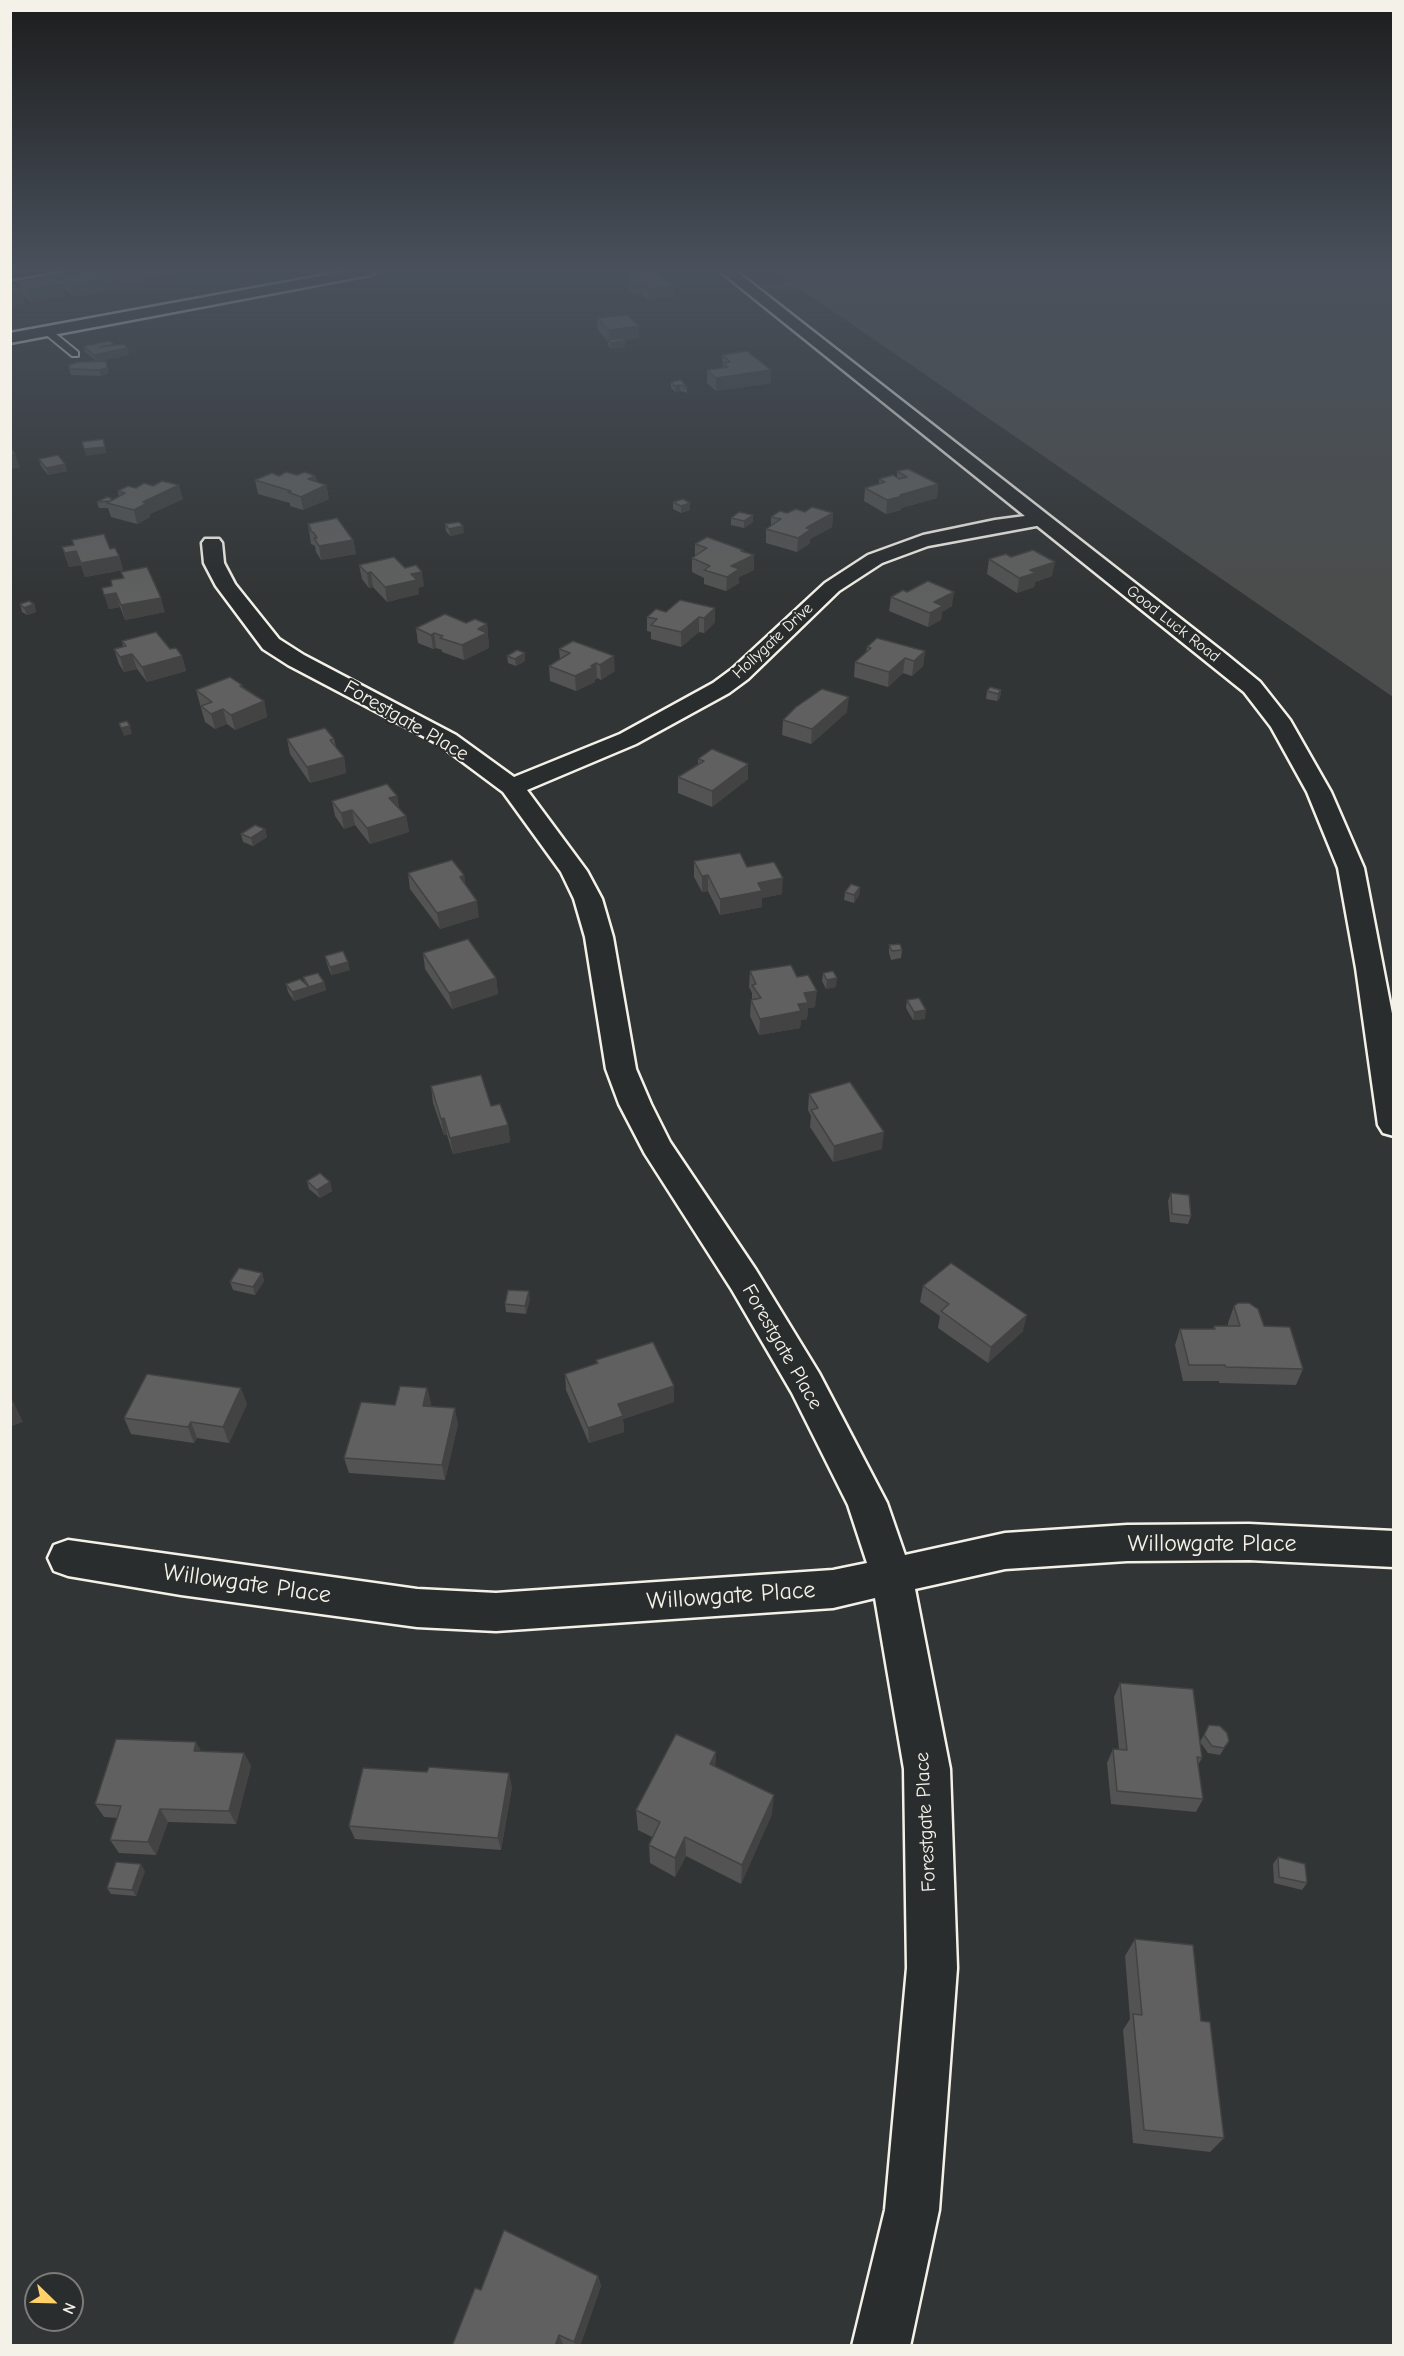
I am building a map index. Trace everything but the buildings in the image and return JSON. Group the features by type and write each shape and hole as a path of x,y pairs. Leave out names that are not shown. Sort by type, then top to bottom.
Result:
{"street":[{"name":"Good Luck Road","path":"865,381 1227,666 1252,687 1282,725 1319,792 1351,868 1370,968 1394,1125"},
{"name":"Hollygate Drive","path":"512,787 628,739 721,688 740,674 832,587 875,559 922,541 1040,520"},
{"name":"Forestgate Place","path":"212,543 213,563 226,586 271,644 296,660 448,740 512,787 574,871 588,899 599,937 621,1069 635,1104 656,1146 744,1280 806,1384 867,1503 892,1575 927,1769 932,1968 912,2210 881,2346"},
{"name":"Willowgate Place","path":"68,1558 417,1608 496,1612 775,1594 833,1588 1005,1551 1127,1543 1284,1543 1394,1549"}],"shaded area":[{"path":"934,381 1393,381 1393,697"}]}
